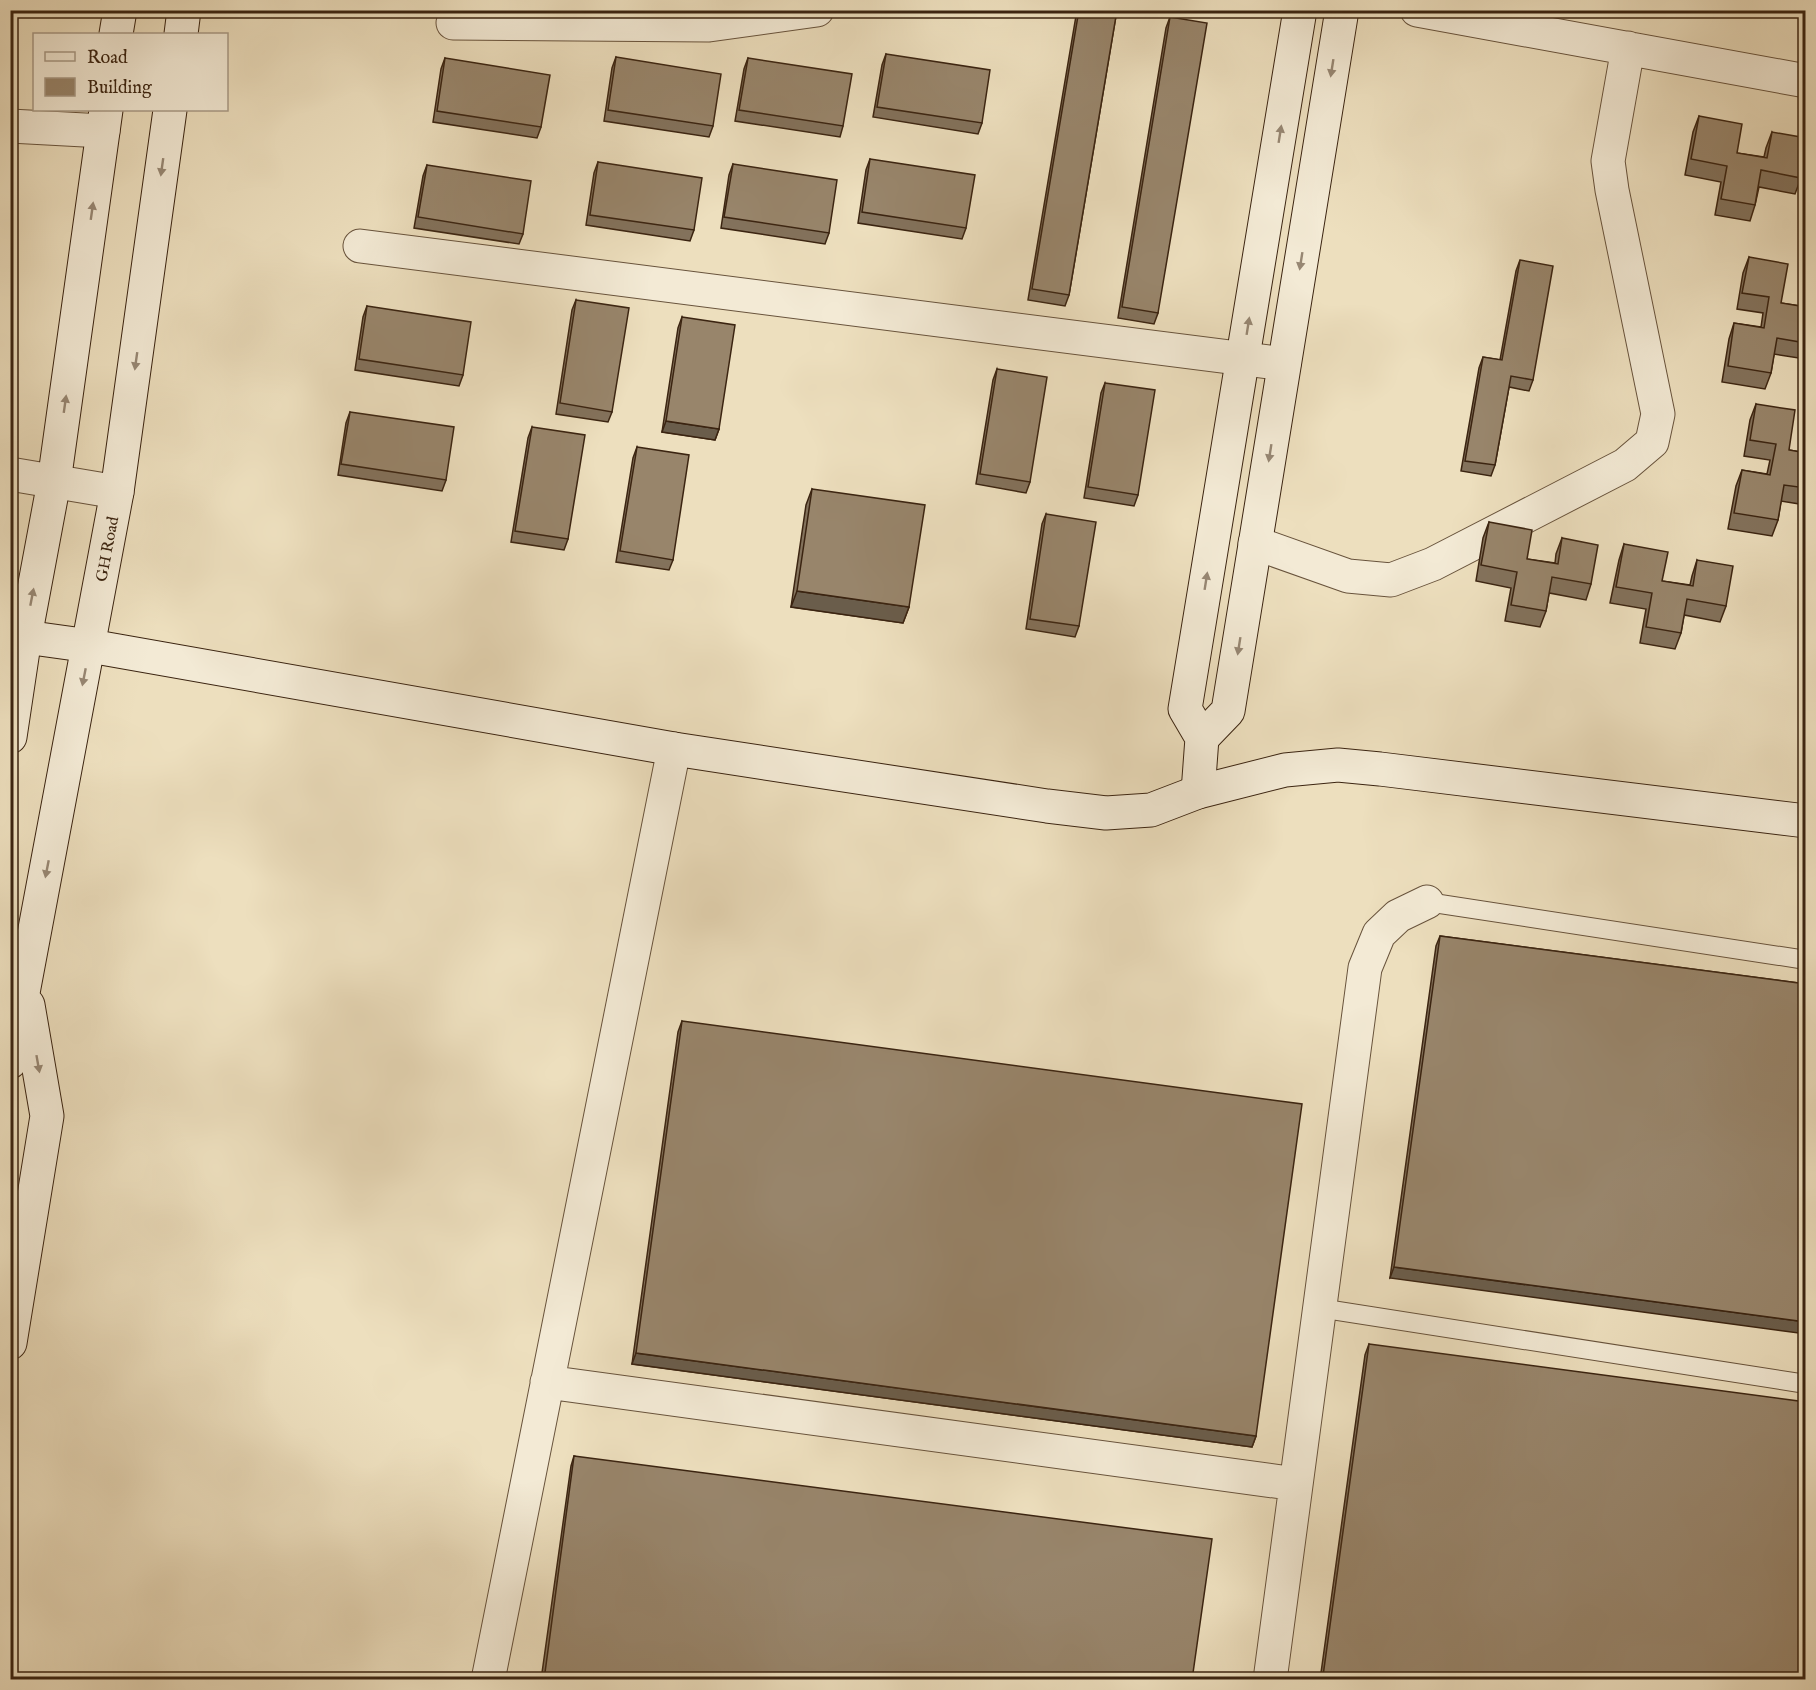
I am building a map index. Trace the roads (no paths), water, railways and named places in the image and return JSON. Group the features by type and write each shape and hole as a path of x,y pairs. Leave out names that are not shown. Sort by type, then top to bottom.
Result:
{"street":[{"path":"116,33 120,10"},
{"path":"181,33 184,10"},
{"path":"453,23 710,18 817,10"},
{"path":"1198,792 1202,738 1185,709 1300,10"},
{"path":"1202,738 1228,711 1342,10"},
{"path":"1417,10 1806,81"},
{"path":"1255,543 1348,576 1391,580 1433,564 1625,465 1652,442 1658,414 1608,161 1628,48"},
{"name":"GH Road","path":"10,1062 90,646 117,492 170,111"},
{"path":"10,126 104,120 54,482 25,637 10,737"},
{"path":"360,246 1284,364"},
{"path":"10,474 117,492"},
{"path":"25,637 90,646 674,749 1106,813 1151,810 1198,792 1285,770 1338,765 1806,821"},
{"path":"488,1680 674,749"},
{"path":"1270,1680 1365,969 1379,934 1398,916 1427,902"},
{"path":"10,1343 47,1116 25,986"},
{"path":"547,1382 1296,1484"}],"lane":[{"path":"1427,902 1806,960"},
{"path":"1319,1308 1806,1384"}]}
